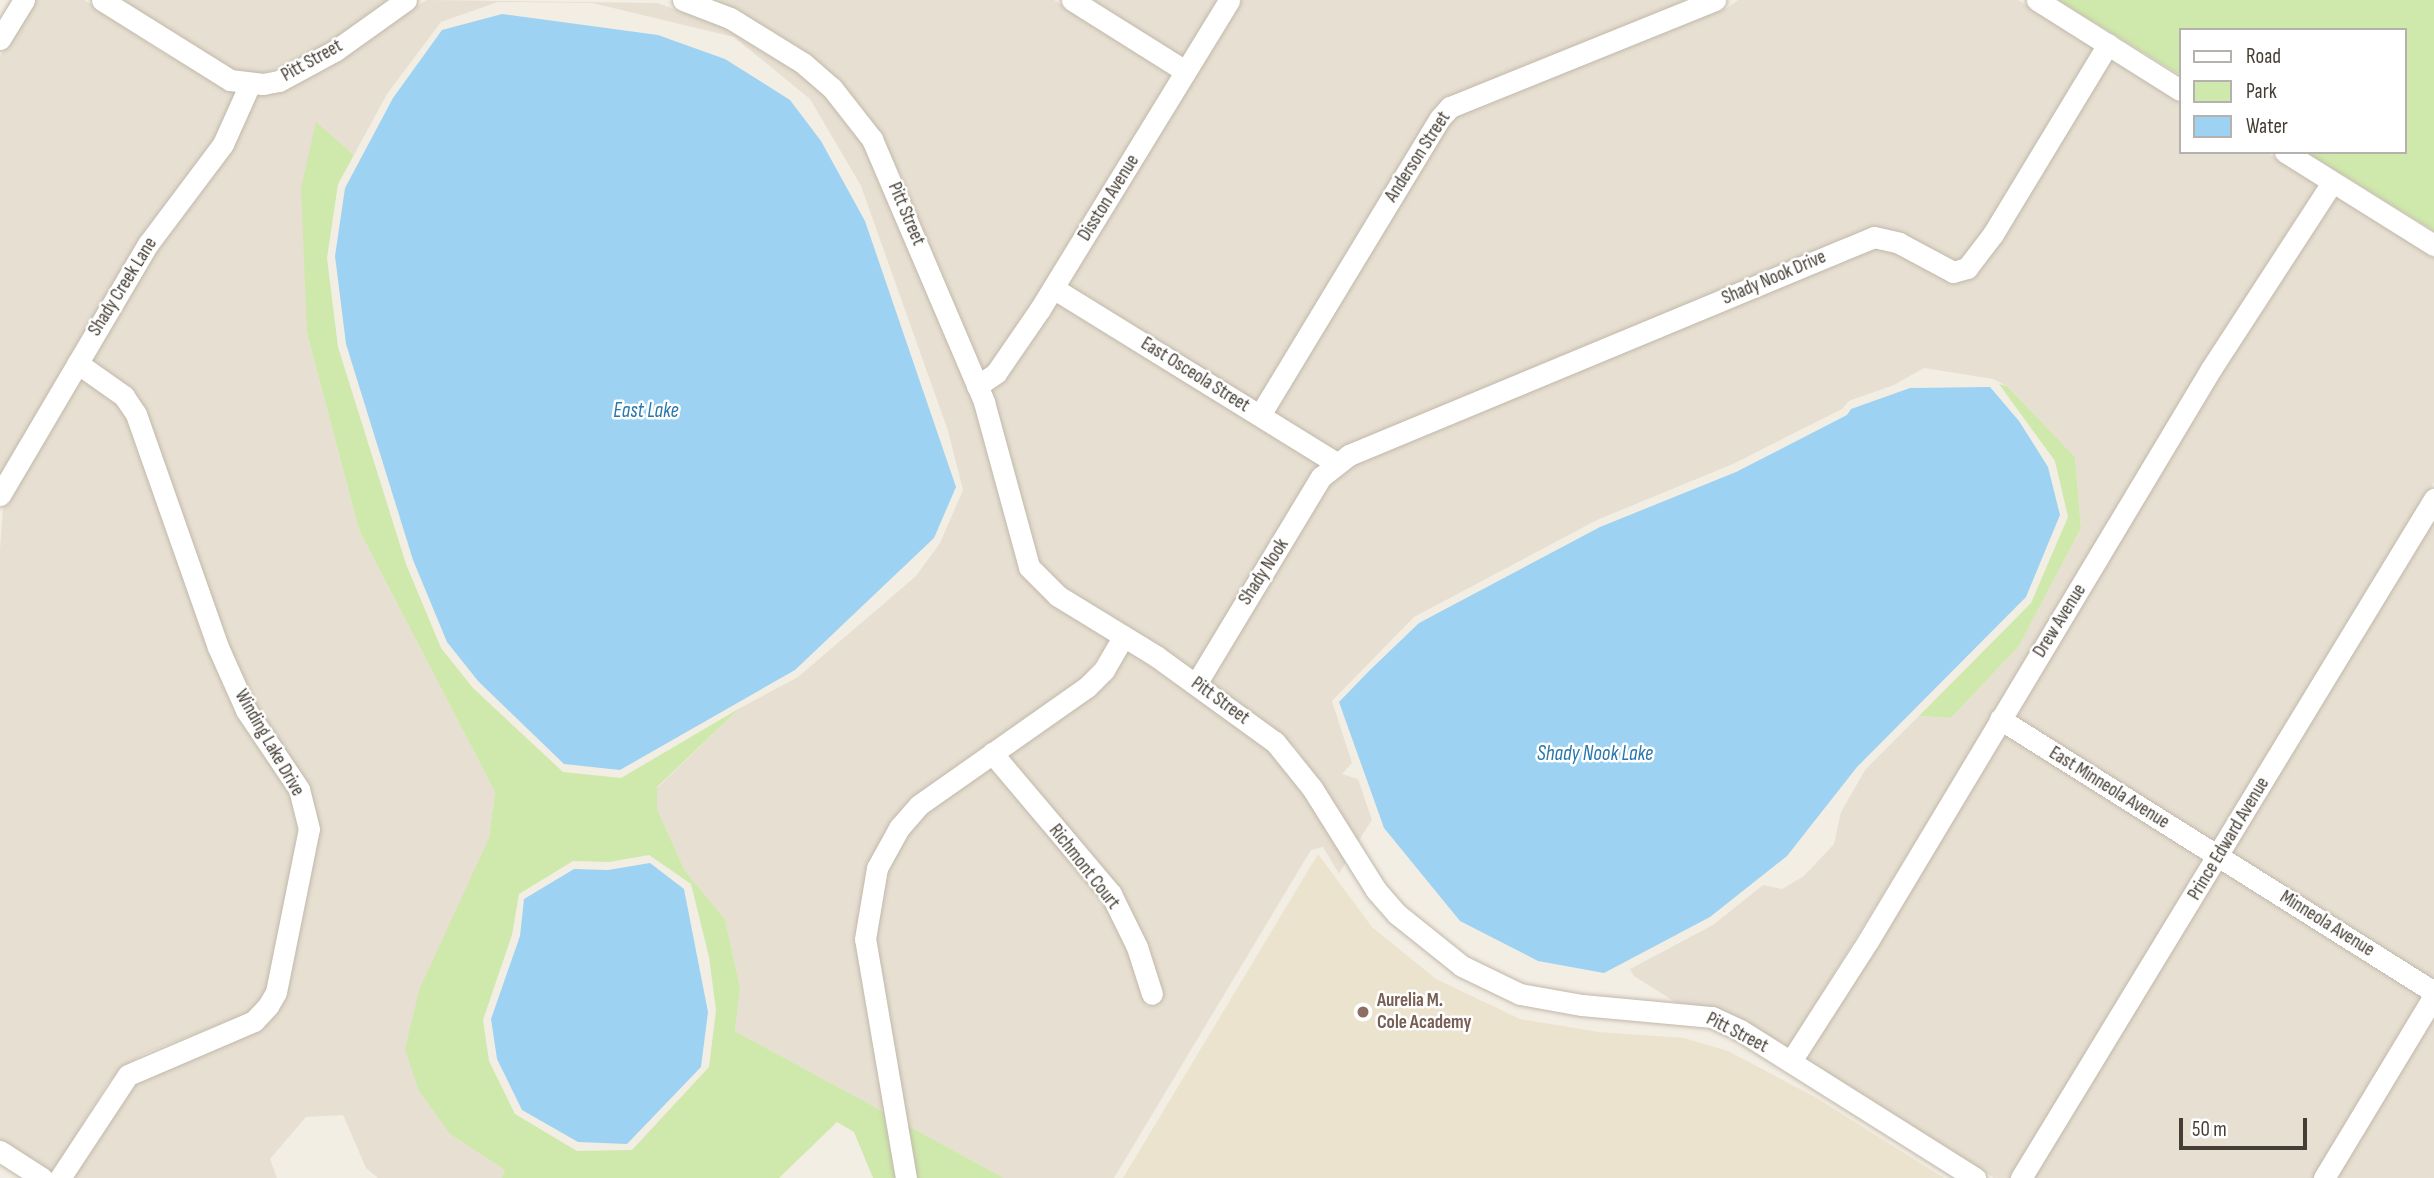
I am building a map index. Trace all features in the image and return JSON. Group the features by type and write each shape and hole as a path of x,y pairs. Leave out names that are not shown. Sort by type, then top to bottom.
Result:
{"street":[{"path":"0,39 24,0"},
{"name":"Pitt Street","path":"102,0 230,80 250,84 279,81 316,62 406,0"},
{"name":"Pitt Street","path":"683,0 769,40 832,88 854,112 892,181 977,386 1027,563 1058,596 1196,684 1289,756 1376,890 1429,943 1493,983 1544,1000 1712,1017 1791,1061 1975,1178"},
{"path":"1072,0 1185,71"},
{"name":"Disston Avenue","path":"977,386 1007,359 1229,0"},
{"name":"Anderson Street","path":"1260,415 1440,118 1450,107 1715,0"},
{"path":"2037,0 2178,89"},
{"name":"Shady Nook Drive","path":"1336,463 1874,237 1899,243 1953,272 1967,268 1993,234 2108,44"},
{"name":"Shady Creek Lane","path":"0,495 148,244 223,144 250,84"},
{"path":"2288,154 2434,245"},
{"name":"Drew Avenue","path":"1791,1061 2211,369 2332,183"},
{"name":"East Osceola Street","path":"1053,288 1336,463"},
{"name":"Winding Lake Drive","path":"60,1178 128,1075 254,1021 268,1006 276,992 309,829 299,789 246,710 218,647 136,414 124,396 77,363"},
{"name":"Shady Nook","path":"1196,684 1321,477 1336,463"},
{"name":"Prince Edward Avenue","path":"2021,1178 2434,499"},
{"path":"906,1178 865,939 871,885 887,847 919,805 1087,687 1104,670 1124,636"},
{"name":"East Minneola Avenue","path":"2000,719 2219,856"},
{"name":"Richmont Court","path":"992,753 1111,894 1137,947 1152,994"},
{"name":"Minneola Avenue","path":"2219,856 2434,994"},
{"path":"2324,1178 2434,994"},
{"path":"0,1151 42,1178"}],"shaded area":[{"path":"34,0 84,0 160,51 238,93 216,139 0,477 0,56"},
{"path":"120,0 390,0 332,42 263,75 234,71"},
{"path":"427,0 657,3 726,27 797,71 826,95 864,145 975,406 1019,569 1052,604 1111,640 1082,679 915,797 869,864 856,940 886,1113 735,1031 740,987 725,919 685,871 657,809 657,788 740,708 798,677 916,576 940,543 963,490 948,431 861,186 810,99 734,37 592,3 498,2 441,22 387,94 354,155 316,123 307,333 359,530 495,792 489,838 480,859 451,1135 505,1170 501,1178 378,1178 366,1168 343,1115 306,1117 270,1159 277,1178 70,1178 133,1082 256,1030 318,826 307,783 254,704 227,642 145,409 89,360 155,249 230,149 256,94 264,94"},
{"path":"711,0 1054,0 1172,75 1050,276 990,366 981,372 901,176 861,106 809,55 773,31"},
{"path":"1091,0 1219,0 1183,58"},
{"path":"1240,0 1690,0 1444,100 1257,402 1066,284"},
{"path":"1738,0 2018,0 2096,48 1986,229 1958,263 1902,234 1872,228 1337,452 1272,411 1455,115 1722,7 1726,9"},
{"path":"2111,57 2178,100 2178,154 2269,154 2319,186 1788,1048 1715,1008 1675,1002 1634,976 1630,969 1713,925 1763,885 1782,889 1804,876 1834,844 1841,812 1865,770 1919,716 1951,718 2019,646 2081,528 2075,457 2007,386 1993,379 1924,368 1894,385 1849,401 1842,409 1733,464 1597,520 1414,617 1332,701 1352,763 1342,774 1358,779 1372,820 1357,843 1296,748 1208,681 1328,482 1352,464 1874,247 1895,252 1951,281 1970,277 2000,239"},
{"path":"2334,196 2434,257 2434,482 2216,843 2012,715 2219,374"},
{"path":"1055,301 1320,465 1194,671 1064,588 1037,561 989,389"},
{"path":"79,377 117,403 128,419 291,794 300,830 268,989 249,1013 144,1054 122,1068 107,1084 53,1173 0,1140 0,549 3,507"},
{"path":"2434,516 2434,980 2231,852"},
{"path":"1126,649 1269,750 1305,794 1346,862 1339,874 1323,847 1311,850 1114,1178 1004,1178 907,1125 874,937 885,871 906,834 925,812 990,765 1103,901 1128,952 1146,1006 1163,999 1145,942 1119,889 1006,754"},
{"path":"2002,733 2206,860 2010,1178 1994,1178 1803,1058"},
{"name":"Aurelia M. Cole Academy","path":"1318,854 1372,927 1436,979 1520,1019 1599,1032 1684,1038 1728,1051 1815,1097 1944,1178 1123,1178"},
{"path":"2221,869 2423,997 2314,1178 2031,1178"},
{"path":"2434,1013 2434,1178 2334,1178"}],"green space":[{"path":"2058,0 2434,0 2434,231 2309,154 2406,154 2406,28 2178,28 2178,74"},
{"path":"316,122 354,155 338,184 327,258 338,347 406,564 441,648 473,688 563,772 621,778 740,708 657,787 657,809 685,871 725,919 740,987 735,1031 886,1113 896,1178 873,1178 854,1132 837,1122 779,1178 501,1178 505,1170 451,1135 419,1091 405,1050 419,990 489,838 495,792 359,530 307,333 301,188","holes":["649,855 691,884 709,957 716,1010 709,1067 632,1150 577,1151 515,1114 489,1061 483,1020 512,935 519,894 573,861 609,862"]},
{"path":"1999,384 2007,386 2075,457 2081,528 2019,646 1951,718 1919,716 2031,603 2068,517 2055,461"},
{"path":"907,1125 1004,1178 915,1178"}],"water":[{"name":"East Lake","path":"502,14 658,35 725,59 790,100 821,141 865,221 956,487 934,538 795,670 620,770 564,764 478,681 447,642 413,560 346,344 335,256 345,188 393,98 442,30"},
{"name":"Shady Nook Lake","path":"1990,387 2019,421 2048,467 2060,515 2026,597 1857,767 1787,856 1710,917 1604,973 1538,961 1460,921 1384,828 1339,702 1370,670 1419,623 1600,527 1736,472 1847,415 1851,409 1910,388"},
{"path":"650,863 684,889 708,1012 701,1067 627,1144 578,1142 522,1110 497,1059 491,1019 520,936 524,899 574,869 608,870"}],"place":[{"name":"Aurelia M. Cole Academy","path":"1363,1012"}]}
